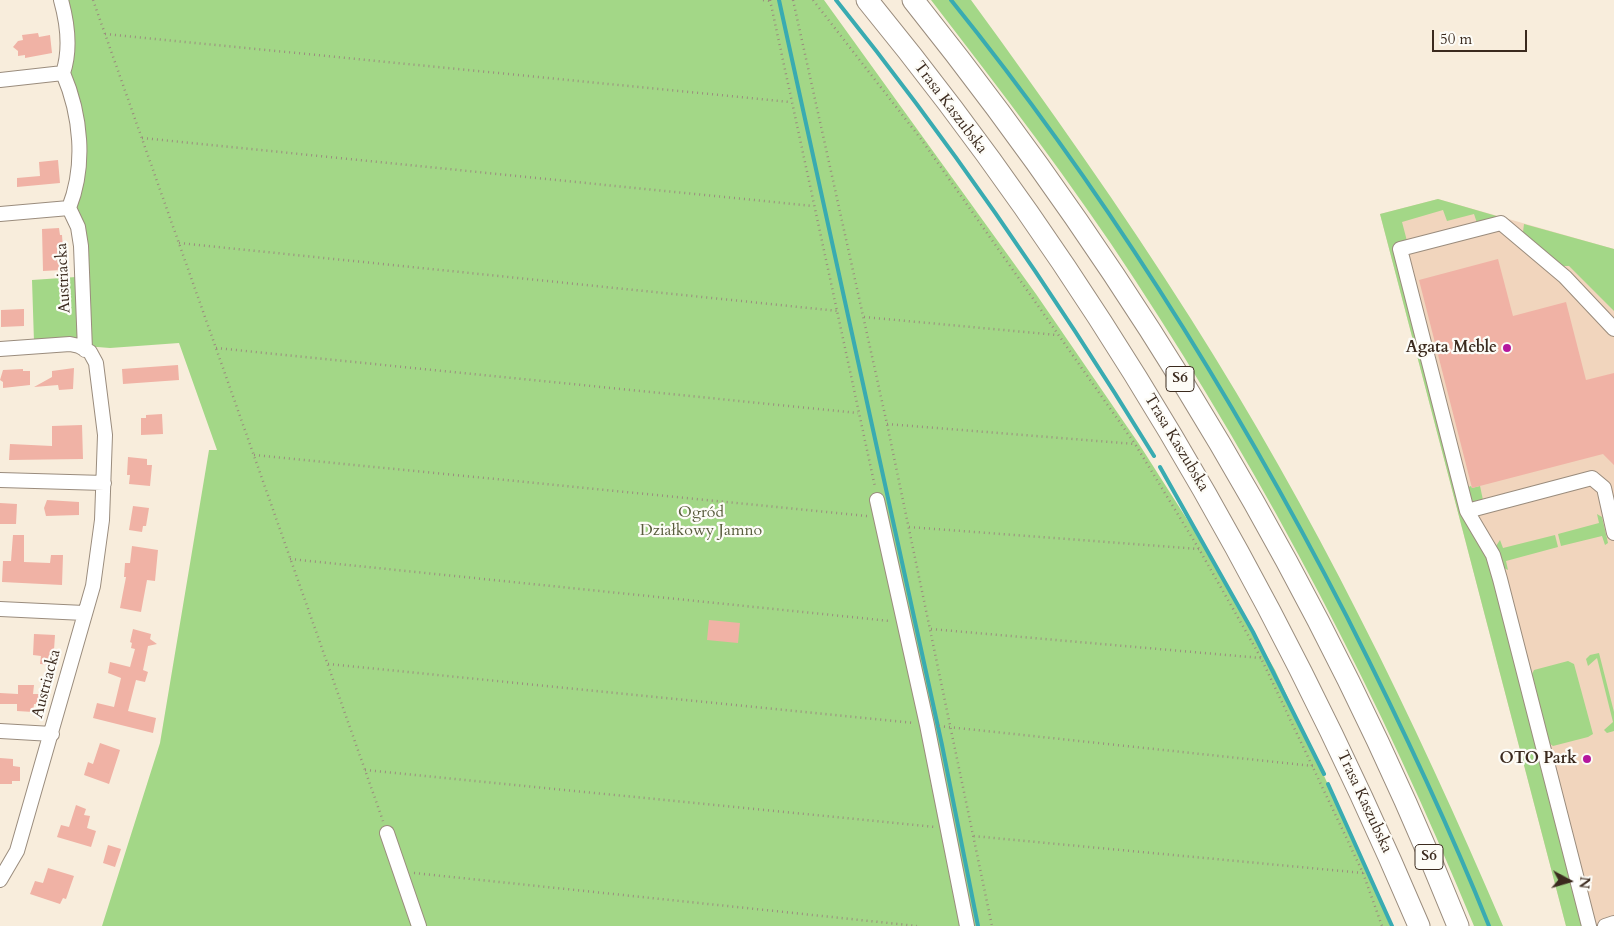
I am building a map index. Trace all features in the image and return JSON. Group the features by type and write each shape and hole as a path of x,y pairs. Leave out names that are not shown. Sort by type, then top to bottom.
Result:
{"highway":[{"name":"Trasa Kaszubska","path":"867,0 941,94 1044,235 1123,356 1195,475 1240,554 1310,688 1337,743 1419,926"},
{"name":"S6","path":"913,0 968,68 1067,206 1154,337 1218,443 1329,644 1388,766 1458,926"}],"street":[{"path":"0,214 68,208 79,179 78,119 71,92 63,73 68,59 68,41 61,0"},
{"path":"0,80 63,73"},
{"name":"Austriacka","path":"0,880 17,851 52,734 93,586 102,520 105,435 96,363 85,350 81,246 78,227 68,208"},
{"path":"1589,926 1500,579 1493,555 1467,511 1400,249 1501,223 1564,277 1614,329"},
{"path":"0,349 70,344 85,350"},
{"path":"1467,511 1592,478 1604,488 1610,504 1614,533"},
{"path":"0,480 104,483"},
{"path":"878,500 880,518 927,725 967,926"},
{"path":"0,609 84,613"},
{"name":"Austriacka","path":"0,731 52,734"},
{"path":"387,833 420,926"},
{"path":"1605,926 1614,924"}],"path":[{"path":"93,0 387,833"},
{"path":"763,0 770,0 790,102 838,311 858,413 878,500"},
{"path":"793,0 887,424 992,926"},
{"path":"813,0 921,140 1134,444 1199,548 1261,658 1363,873 1382,926"},
{"path":"105,34 790,102"},
{"path":"142,138 813,206"},
{"path":"179,243 838,311"},
{"path":"864,317 1057,335"},
{"path":"216,348 858,413"},
{"path":"887,424 1134,444"},
{"path":"254,455 880,518"},
{"path":"909,527 1199,548"},
{"path":"290,559 904,622"},
{"path":"930,629 1261,658"},
{"path":"328,664 1313,766"},
{"path":"365,770 947,828"},
{"path":"973,836 1363,873"},
{"path":"400,872 917,926"}],"shaded area":[{"name":"OTO Park","path":"1438,199 1614,249 1614,926 1566,926 1380,214"}],"green space":[{"name":"Ogród Działkowy Jamno","path":"64,0 824,0 1036,294 1139,444 1199,538 1275,670 1369,873 1390,926 102,926 160,743 209,450 217,450 179,343 110,348 34,342 32,280 76,277 87,245 77,208 82,118 76,87 70,70"},
{"path":"931,0 971,0 1084,158 1191,319 1279,465 1320,540 1434,770 1503,926 1474,926 1401,759 1320,595 1231,435 1184,357 1086,208 1010,103"},
{"path":"1438,199 1500,217 1477,223 1474,214 1447,221 1443,210 1402,222 1407,241 1393,245 1393,249 1460,510 1487,558 1583,926 1566,926 1380,214"},
{"path":"1524,224 1614,249 1614,311 1569,266 1557,266 1523,232"},
{"path":"1471,486 1472,488 1480,486 1483,500 1475,502 1470,500 1466,488"},
{"path":"1597,514 1602,517 1608,543 1605,545 1602,536 1561,546 1558,534 1599,523"},
{"path":"1555,535 1558,547 1506,561 1508,570 1504,568 1496,546 1500,540 1503,548"},
{"path":"1599,653 1614,712 1614,731 1607,733 1604,730 1613,722 1597,658 1588,666 1586,659 1590,655"},
{"path":"1568,661 1574,664 1593,734 1553,746 1549,743 1532,674 1534,670"}],"building":[{"path":"38,33 39,37 50,35 52,53 25,58 25,55 18,56 18,51 13,47 18,41 23,40 22,35"},
{"path":"58,160 60,183 17,187 17,178 40,176 39,162"},
{"path":"59,228 60,235 62,235 64,263 61,263 62,270 43,271 42,229"},
{"name":"Agata Meble","path":"1498,259 1513,316 1566,302 1586,380 1614,373 1614,465 1603,454 1472,488 1419,280"},
{"path":"24,309 24,326 1,327 1,310"},
{"path":"178,365 179,380 123,384 122,369"},
{"path":"74,368 73,389 59,390 58,385 34,387 52,377 52,371"},
{"path":"23,369 23,371 30,371 30,385 3,388 3,382 0,380 3,370"},
{"path":"162,414 163,434 141,435 141,418 146,418 146,415"},
{"path":"82,425 83,459 9,460 10,444 52,446 52,426"},
{"path":"128,457 147,459 147,465 152,465 150,486 129,484 130,475 127,475"},
{"path":"47,500 79,502 79,515 46,516 44,508"},
{"path":"0,503 17,504 16,524 0,524"},
{"path":"133,506 149,508 146,526 143,526 142,532 129,530"},
{"path":"13,535 24,535 24,562 50,563 51,555 63,555 62,585 2,582 3,561 11,561"},
{"path":"132,546 158,550 155,581 147,580 141,612 120,608 126,577 124,577 125,563 130,563"},
{"path":"709,620 740,623 738,643 707,640"},
{"path":"133,629 151,634 150,639 157,644 148,646 143,670 148,672 145,682 136,680 128,711 156,718 153,733 93,718 97,703 114,707 121,678 108,673 110,662 130,667 135,649 131,648 132,643 130,642"},
{"path":"34,634 55,635 53,665 40,664 41,656 33,655"},
{"path":"18,685 34,685 33,694 46,694 45,704 34,704 33,712 17,711 17,704 0,704 0,693 18,694"},
{"path":"100,743 120,750 109,784 84,775 88,762 93,764"},
{"path":"0,758 13,759 13,766 20,767 20,781 12,781 12,784 0,784"},
{"path":"76,805 86,809 84,815 90,816 87,828 96,831 91,847 57,837 61,825 69,827"},
{"path":"108,845 121,849 115,867 103,863"},
{"path":"48,868 74,876 66,899 63,898 60,904 30,894 35,881 43,883"}],"waterway":[{"path":"779,0 942,745 978,926"},
{"path":"836,0 921,110 1002,223 1080,338 1154,456"},
{"path":"951,0 1008,72 1114,222 1165,298 1260,455 1347,617 1385,693 1439,809 1489,926"},
{"path":"1160,467 1253,632 1324,774"},
{"path":"1328,784 1392,926"}],"place":[{"name":"Agata Meble","path":"1507,348"},
{"name":"OTO Park","path":"1587,759"}]}
